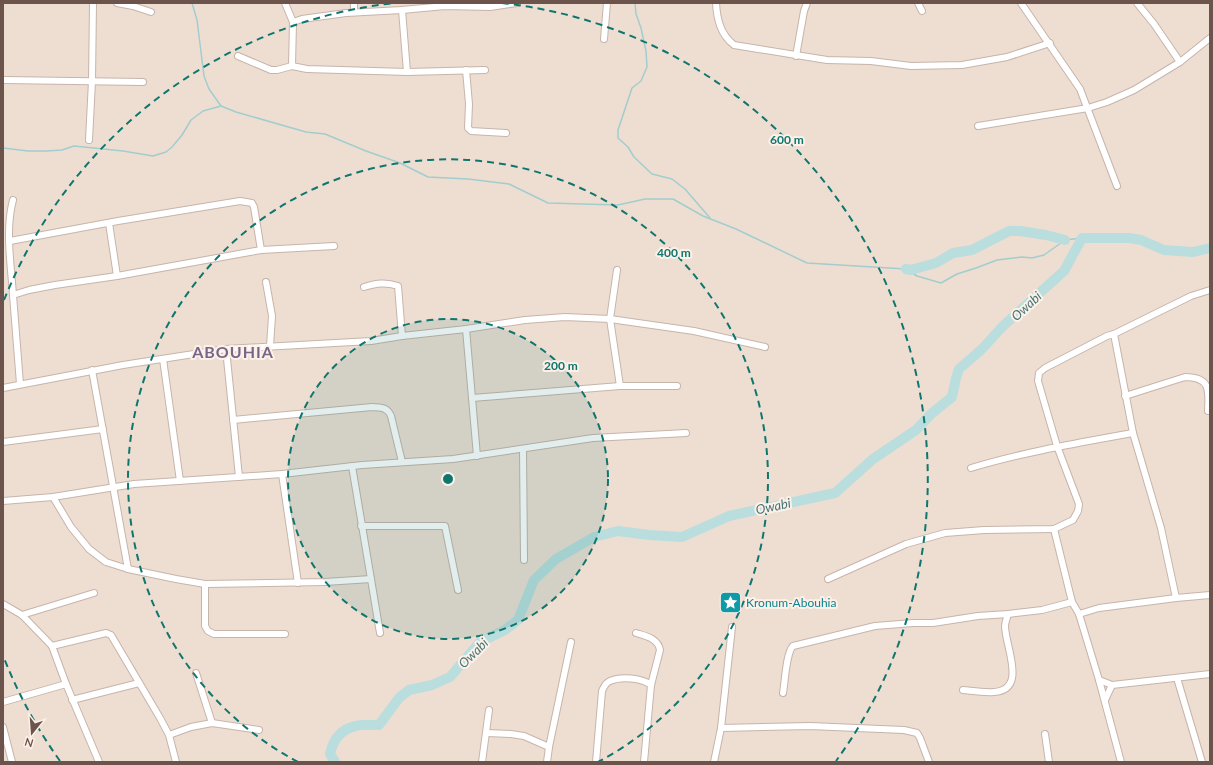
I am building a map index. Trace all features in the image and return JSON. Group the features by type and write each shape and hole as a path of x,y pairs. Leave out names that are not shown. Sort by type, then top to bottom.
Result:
{"street":[{"path":"89,140 92,81 93,3"},
{"path":"116,3 133,6 151,12"},
{"path":"285,3 293,22 292,66"},
{"path":"354,3 354,12"},
{"path":"387,3 387,11"},
{"path":"293,22 302,19 354,12 402,10 445,5 490,7 517,3"},
{"path":"604,39 607,3"},
{"path":"716,3 721,30 726,39 734,45 827,60 871,61 911,66 962,65 1007,57 1050,43"},
{"path":"796,56 804,11 807,3"},
{"path":"918,3 922,11"},
{"path":"1021,3 1050,43 1080,89 1117,186"},
{"path":"1137,3 1154,24 1180,62"},
{"path":"402,10 407,72"},
{"path":"978,126 1088,108 1107,102 1134,90 1180,62 1210,38"},
{"path":"238,56 271,70 292,66 307,69 407,72 485,70"},
{"path":"466,70 469,104 468,128 471,130 506,132"},
{"path":"3,80 143,82"},
{"path":"13,200 10,217 10,241 20,384"},
{"path":"10,241 240,201 252,203 254,207 261,250"},
{"path":"109,223 117,276"},
{"path":"13,295 49,286 88,279 117,276 261,250 334,246"},
{"path":"617,270 610,319 620,386"},
{"path":"266,282 272,316 270,346"},
{"path":"364,287 377,283 398,286 402,336"},
{"path":"828,578 906,544 946,533 984,530 1054,529 1073,520 1078,511 1079,504 1057,446 1038,381 1039,374 1045,368 1107,336 1114,334 1190,296 1210,290"},
{"path":"3,388 92,370 226,349 371,341 525,320 565,317 610,319 694,331 765,347"},
{"path":"466,329 478,456"},
{"path":"1114,334 1133,433 1161,528 1176,598"},
{"path":"226,349 232,420 239,477"},
{"path":"163,359 180,481"},
{"path":"92,370 128,569"},
{"path":"1125,396 1185,377 1196,377 1208,387 1208,411"},
{"path":"472,398 620,386 677,386"},
{"path":"232,420 372,407 384,408 389,411 391,416 402,462"},
{"path":"3,442 103,429"},
{"path":"971,468 1007,457 1057,446 1133,433"},
{"path":"3,501 52,497 114,487 282,474 352,466 453,459 593,438 686,434"},
{"path":"523,449 524,560"},
{"path":"352,466 380,633"},
{"path":"282,474 298,583"},
{"path":"52,497 71,526 89,549 106,562 128,569 204,584 298,583 371,580"},
{"path":"361,526 445,526 458,590"},
{"path":"1054,529 1072,602 1079,614 1105,700 1121,762"},
{"path":"204,584 205,626 208,631 214,634 285,634"},
{"path":"22,615 94,593"},
{"path":"1079,614 1099,608 1210,594"},
{"path":"783,693 788,659 791,647 793,646 875,626 933,623 978,616 1042,610 1072,602"},
{"path":"3,604 22,615 52,646 72,700 99,762"},
{"path":"963,690 994,692 1005,689 1012,682 1013,672 1005,625 1008,614"},
{"path":"714,762 721,728 732,627"},
{"path":"52,646 106,633 112,636 169,735 176,762"},
{"path":"636,633 656,641 660,648 651,685 644,762"},
{"path":"547,762 570,642"},
{"path":"196,673 212,723"},
{"path":"1099,680 1112,685 1210,674"},
{"path":"596,762 602,691 605,684 621,678 648,682 651,685"},
{"path":"1177,678 1202,762"},
{"path":"72,700 139,683"},
{"path":"3,702 66,684"},
{"path":"1105,700 1112,685"},
{"path":"482,762 489,710"},
{"path":"169,735 191,727 212,723 260,730"},
{"path":"721,728 810,726 904,730 917,733 929,762"},
{"path":"3,727 12,762"},
{"path":"487,733 524,736 549,747"},
{"path":"1045,734 1049,762"}],"shaded area":[{"path":"3,3 1210,3 1210,762 3,762"}],"waterway":[{"path":"192,3 197,20 204,76 209,89 221,106 236,112 306,132 325,134 400,163 428,177 468,179 509,184 548,203 618,205 645,199 673,199 703,216 736,229 807,263 906,269 917,276 941,283 957,274 997,260 1022,257 1032,258 1044,255 1065,240 1082,238"},
{"path":"635,3 636,14 646,51 647,67 641,81 632,88 618,130 618,138 628,147 634,157 652,174 672,179 685,189 710,218"},
{"path":"3,148 28,151 47,151 62,150 74,146 153,156 166,152 172,147 182,135 191,120 203,111 221,106"},
{"path":"906,269 911,270 936,263 953,253 972,250 1009,231 1046,235 1065,240"},
{"name":"Owabi","path":"335,762 330,754 333,744 342,732 359,725 379,725 399,698 409,690 432,685 450,677 480,642 505,630 518,620 534,580 556,559 594,537 618,531 682,537 729,516 835,493 873,459 916,430 931,414 952,397 959,369 982,349 1003,326 1064,271 1082,238 1129,238 1141,240 1164,250 1193,252 1210,248"}],"place":[{"name":"Kronum-Abouhia","path":"730,603"}],"district":[{"name":"ABOUHIA","path":"233,352"}]}
